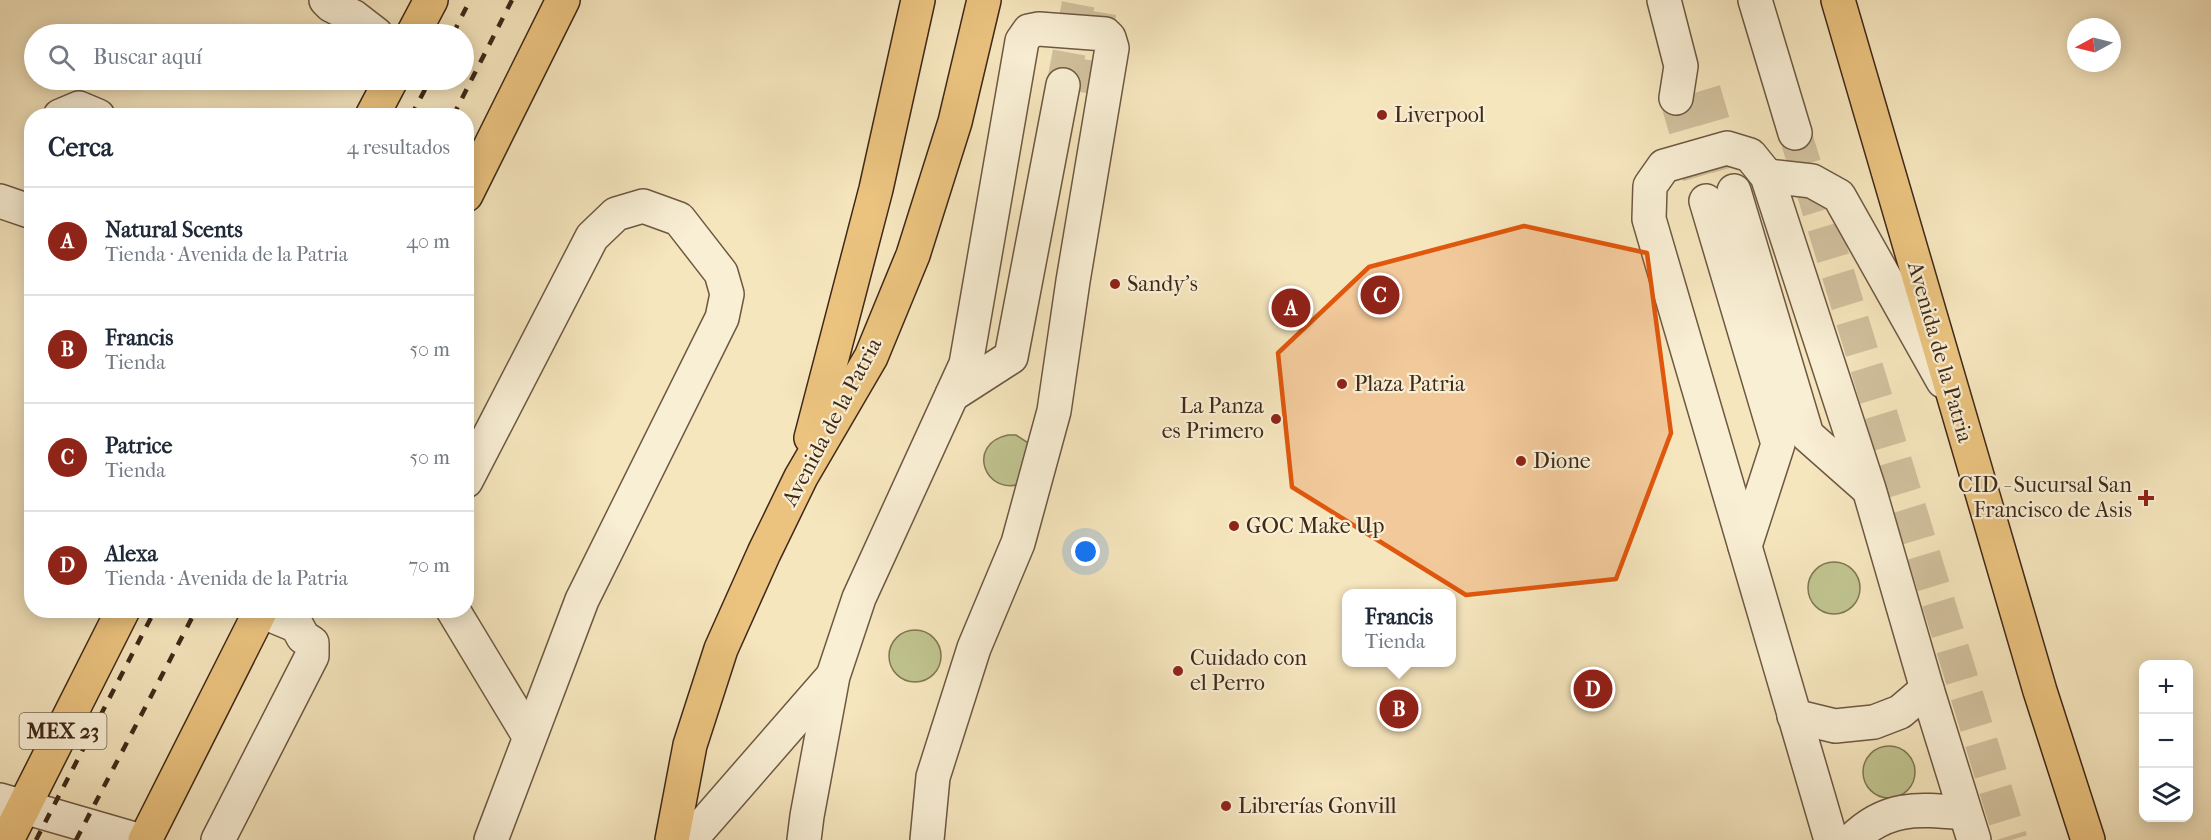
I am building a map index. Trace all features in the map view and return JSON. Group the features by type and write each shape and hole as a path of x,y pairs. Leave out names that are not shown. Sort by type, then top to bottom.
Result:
{"main road":[{"path":"418,24 431,0"},
{"path":"474,179 563,0"},
{"path":"801,477 876,189 918,0"},
{"name":"Avenida de la Patria","path":"672,840 690,745 721,649 801,477 871,357 913,255 955,122 984,0"},
{"name":"Avenida de la Patria","path":"1838,0 2040,692 2088,840"},
{"path":"376,108 385,90"},
{"name":"MEX 23","path":"7,840 12,804 118,618"},
{"path":"145,840 257,618"}],"street":[{"path":"326,0 363,24"},
{"path":"1664,0 1690,94"},
{"path":"1755,0 1795,132"},
{"path":"804,840 833,676 859,598 966,364 1022,41 1029,32 1039,29 1105,33 1112,48 1073,280 1054,411 1018,543 974,648 933,777 927,840"},
{"path":"952,395 1011,357 1074,89 1039,360 1054,411"},
{"path":"1831,840 1649,219 1650,186 1664,166 1727,148 1750,155 1767,177 1869,489 1969,826"},
{"path":"1767,177 1812,181 1839,196 1956,404"},
{"path":"1745,546 1778,444 1720,196 1807,435 1869,489"},
{"path":"474,466 592,237 616,213 643,206 679,219 721,273 727,294 722,318 582,600 491,840"},
{"path":"218,840 312,656 312,643 303,637 297,626 278,618"},
{"path":"458,618 529,736"},
{"path":"690,840 833,676"},
{"path":"1794,716 1835,726 1874,722 1900,712 1927,689"},
{"path":"12,804 138,840"},
{"path":"1852,840 1867,825 1899,812 1924,809 1969,826"}],"highlighted area":[{"path":"1524,226 1647,253 1671,433 1616,579 1466,595 1292,487 1278,353 1369,267"}],"green space":[{"path":"1008,435 1016,435 1030,444 1023,483 1010,486 990,477 985,468 984,458 987,448 995,440"},
{"path":"1834,562 1844,564 1852,570 1858,578 1860,588 1858,598 1852,606 1844,612 1834,614 1824,612 1816,606 1810,598 1808,588 1810,578 1816,570 1824,564"},
{"path":"915,630 925,632 933,638 939,646 941,656 939,666 933,674 925,680 915,682 905,680 897,674 891,666 889,656 891,646 897,638 905,632"},
{"path":"1889,746 1899,748 1907,754 1913,762 1915,772 1913,782 1907,790 1899,796 1889,798 1879,796 1871,790 1865,782 1863,772 1865,762 1871,754 1879,748"}],"tunnel":[{"path":"1063,85 1079,0"},
{"path":"1086,93 1102,0"},
{"path":"1704,90 1734,191"},
{"path":"1676,98 1706,201"},
{"path":"1795,133 2011,840"}],"railway":[{"path":"458,24 470,0"},
{"path":"474,75 512,0"},
{"path":"415,108 425,90"},
{"path":"457,108 466,90"},
{"path":"36,840 151,618"},
{"path":"76,840 192,618"}],"place":[{"name":"Liverpool","path":"1382,115"},
{"name":"Sandy's","path":"1115,284"},
{"name":"Patrice","path":"1380,295"},
{"name":"Natural Scents","path":"1291,308"},
{"name":"Plaza Patria","path":"1342,384"},
{"name":"La Panza es Primero","path":"1276,419"},
{"name":"Dione","path":"1521,461"},
{"name":"CID - Sucursal San Francisco de Asis","path":"2146,498"},
{"name":"GOC Make Up","path":"1234,526"},
{"name":"Cuidado con el Perro","path":"1178,671"},
{"name":"Alexa","path":"1593,689"},
{"name":"Francis","path":"1399,709"},
{"name":"Librerías Gonvill","path":"1226,806"}]}
